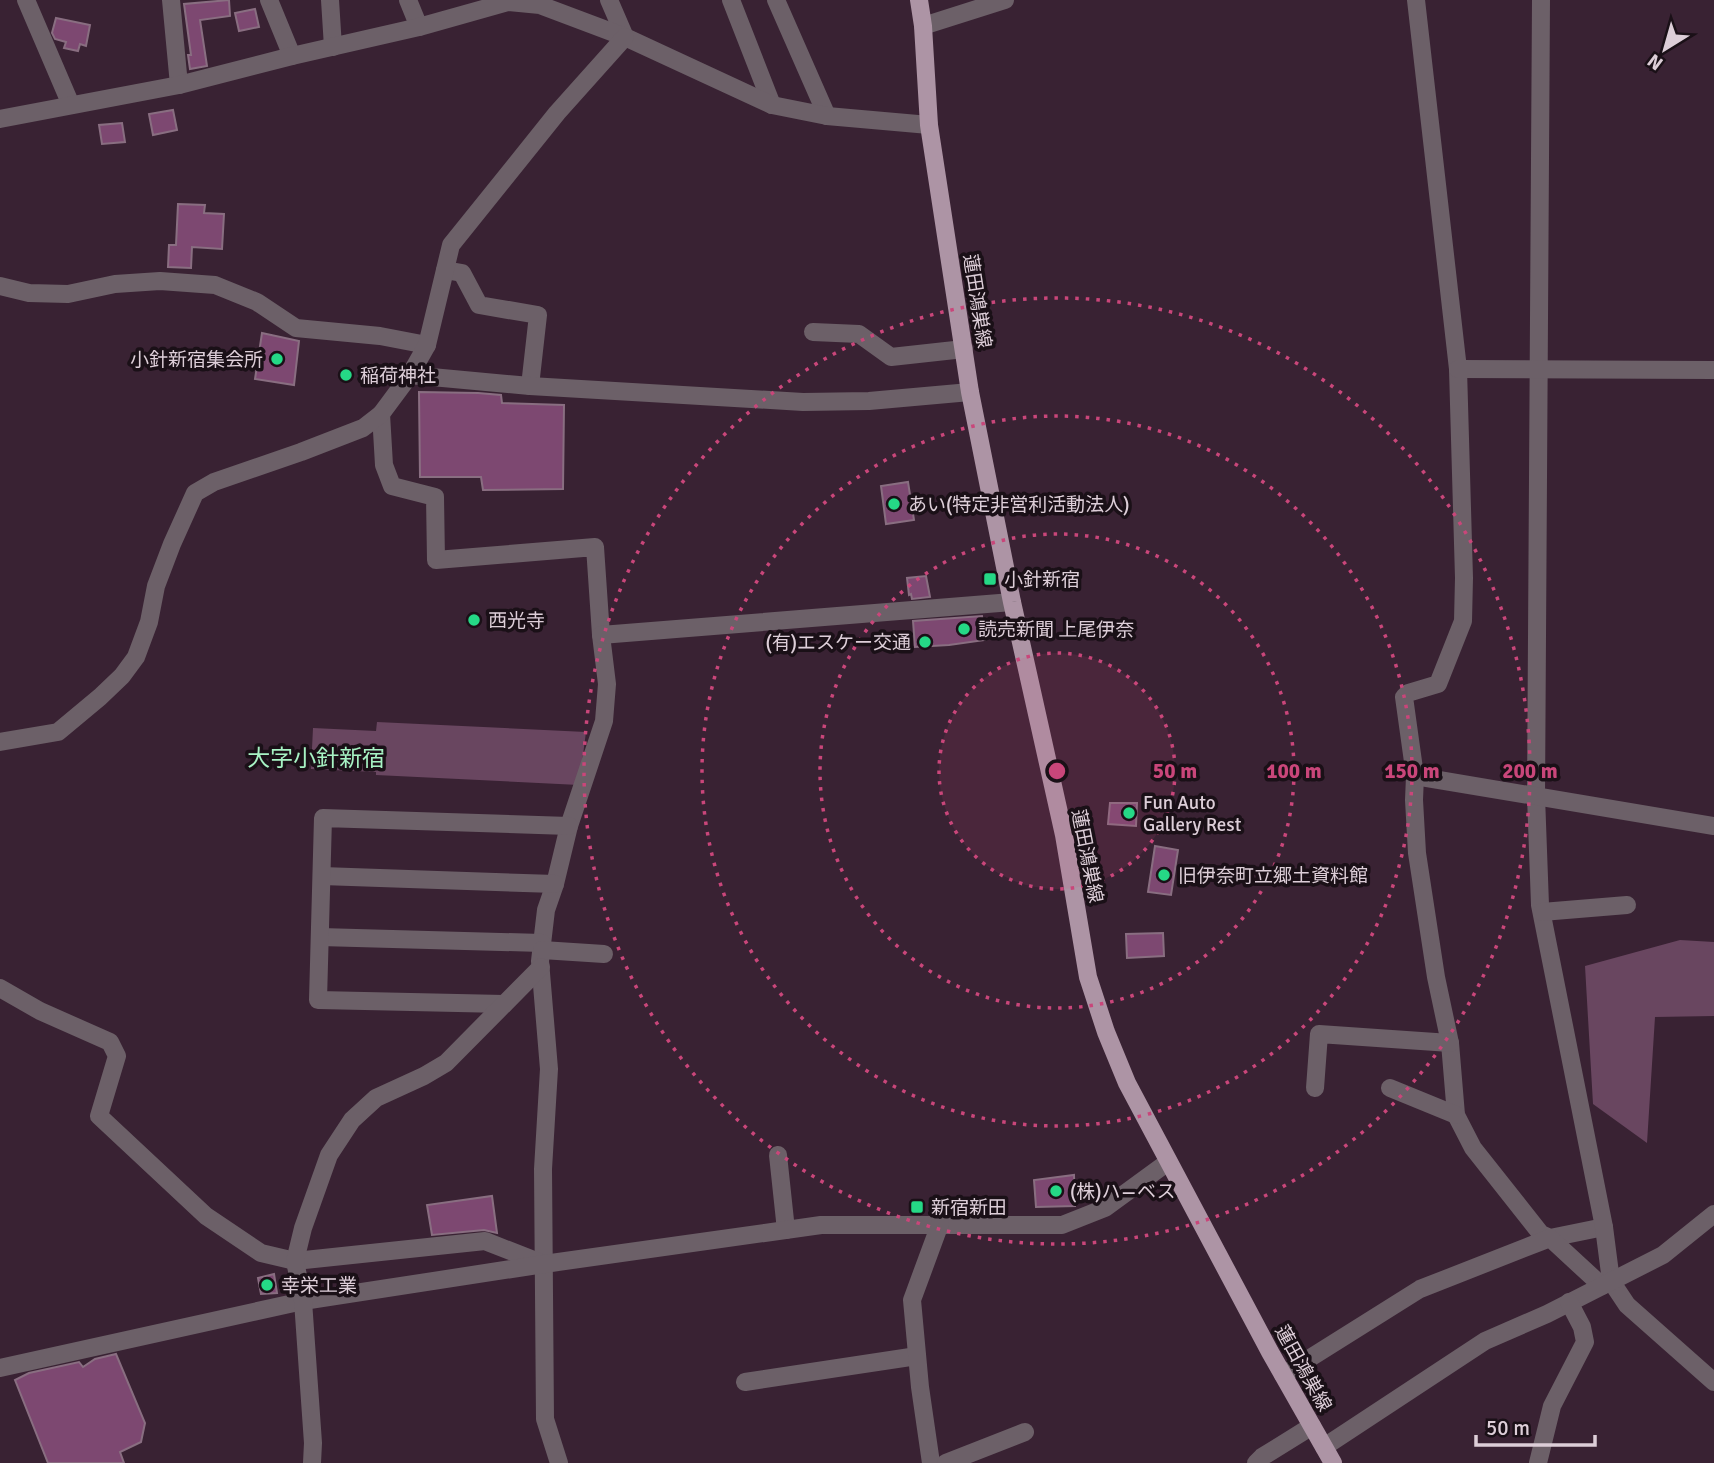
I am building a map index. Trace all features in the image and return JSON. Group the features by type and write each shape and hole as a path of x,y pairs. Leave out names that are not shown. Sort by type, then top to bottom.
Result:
{"main road":[{"name":"蓮田鴻巣線","path":"919,0 929,125 970,392 1012,602 1064,835 1088,977 1127,1083 1283,1375 1329,1455"}],"street":[{"path":"26,0 71,106"},
{"path":"171,0 179,85"},
{"path":"269,0 292,56"},
{"path":"330,0 333,47"},
{"path":"408,0 419,27"},
{"path":"609,0 625,37"},
{"path":"731,0 772,105"},
{"path":"776,0 827,116"},
{"path":"923,26 1005,0"},
{"path":"1416,0 1458,369 1464,578 1463,621 1438,684 1408,693 1404,697 1415,776 1413,800 1417,853 1436,977 1450,1043 1455,1115 1473,1148 1541,1234 1550,1238 1606,1283 1714,1382"},
{"path":"1541,0 1536,796 1542,912 1604,1227 1606,1283"},
{"path":"0,119 179,85 419,27 508,2 540,5 625,37 772,105 827,116 929,125"},
{"path":"0,743 58,732 122,676 136,657 149,622 156,586 195,493 214,482 363,428 381,414 410,375 427,345 452,245 557,113 625,37"},
{"path":"445,270 462,273 479,305 538,315 530,386"},
{"path":"0,286 29,293 68,294 115,284 160,281 215,285 257,302 296,328 380,336 427,345"},
{"path":"813,332 859,334 891,357 964,349"},
{"path":"1458,369 1714,370"},
{"path":"410,375 530,386 803,402 869,401 970,392"},
{"path":"381,414 384,465 392,485 435,497 436,560 595,547 607,684 604,721 569,826 546,910 541,953 549,1069 543,1169 545,1419 559,1463"},
{"path":"601,635 1012,602"},
{"path":"1415,776 1714,825"},
{"path":"504,1004 318,1000 323,818 569,826"},
{"path":"322,876 555,884"},
{"path":"1542,912 1627,905"},
{"path":"320,937 541,953 604,954"},
{"path":"312,1463 313,1443 303,1301 295,1261 303,1228 330,1155 352,1120 376,1098 446,1063 504,1004 541,953"},
{"path":"0,988 40,1011 110,1042 117,1056 99,1116 206,1216 261,1253 295,1261 485,1241 544,1264"},
{"path":"1315,1088 1319,1034 1450,1043"},
{"path":"1390,1088 1455,1115"},
{"path":"778,1155 786,1230"},
{"path":"0,1368 303,1301 821,1225 1062,1225 1105,1208 1168,1161"},
{"path":"1329,1455 1485,1341 1547,1314 1663,1255 1714,1214"},
{"path":"931,1463 920,1387 912,1300 940,1224"},
{"path":"1283,1375 1420,1289 1550,1238 1604,1227"},
{"path":"1538,1463 1552,1406 1586,1342 1582,1326 1569,1302"},
{"path":"745,1382 917,1356"},
{"path":"1256,1463 1312,1426"},
{"path":"946,1463 1025,1432"}],"shaded area":[{"path":"377,722 586,732 579,785 376,775 376,772 311,769 313,728 376,731"},
{"path":"1680,940 1714,942 1714,1016 1655,1017 1647,1143 1593,1104 1585,966"}],"building":[{"path":"229,0 230,16 200,20 207,66 190,69 188,55 191,55 184,4"},
{"path":"255,9 259,27 239,31 235,13"},
{"path":"56,18 90,25 86,46 80,44 78,51 64,48 66,42 55,39 52,33"},
{"path":"173,110 177,130 153,135 149,114"},
{"path":"122,123 125,142 102,144 99,125"},
{"path":"178,204 205,205 204,213 224,214 222,249 192,247 191,268 168,267 169,245 176,245"},
{"path":"262,333 299,341 294,385 255,379"},
{"path":"419,392 501,395 502,403 564,405 563,489 483,490 481,477 420,477"},
{"path":"908,482 914,520 886,524 881,486"},
{"path":"926,576 930,597 912,599 907,578"},
{"path":"982,616 985,640 915,647 913,621"},
{"path":"1110,803 1137,803 1136,826 1108,824"},
{"path":"1155,846 1178,850 1171,895 1148,892"},
{"path":"1163,933 1164,956 1127,958 1126,934"},
{"path":"1074,1175 1075,1206 1036,1207 1034,1180"},
{"path":"492,1196 497,1233 484,1230 432,1235 427,1205"},
{"path":"274,1274 277,1293 261,1294 258,1278"},
{"path":"116,1354 145,1423 141,1442 120,1452 124,1463 48,1463 15,1380 29,1373 79,1362 83,1367 95,1359"}],"place":[{"name":"小針新宿集会所","path":"277,359"},
{"name":"稲荷神社","path":"346,375"},
{"name":"あい(特定非営利活動法人)","path":"894,504"},
{"name":"小針新宿","path":"990,579"},
{"name":"西光寺","path":"474,620"},
{"name":"読売新聞 上尾伊奈","path":"964,629"},
{"name":"(有)エスケー交通","path":"925,642"},
{"name":"Fun Auto Gallery Rest","path":"1129,813"},
{"name":"旧伊奈町立郷土資料館","path":"1164,875"},
{"name":"(株)ハ―ベス","path":"1056,1191"},
{"name":"新宿新田","path":"917,1207"},
{"name":"幸栄工業","path":"267,1285"}],"district":[{"name":"大字小針新宿","path":"316,758"}]}
